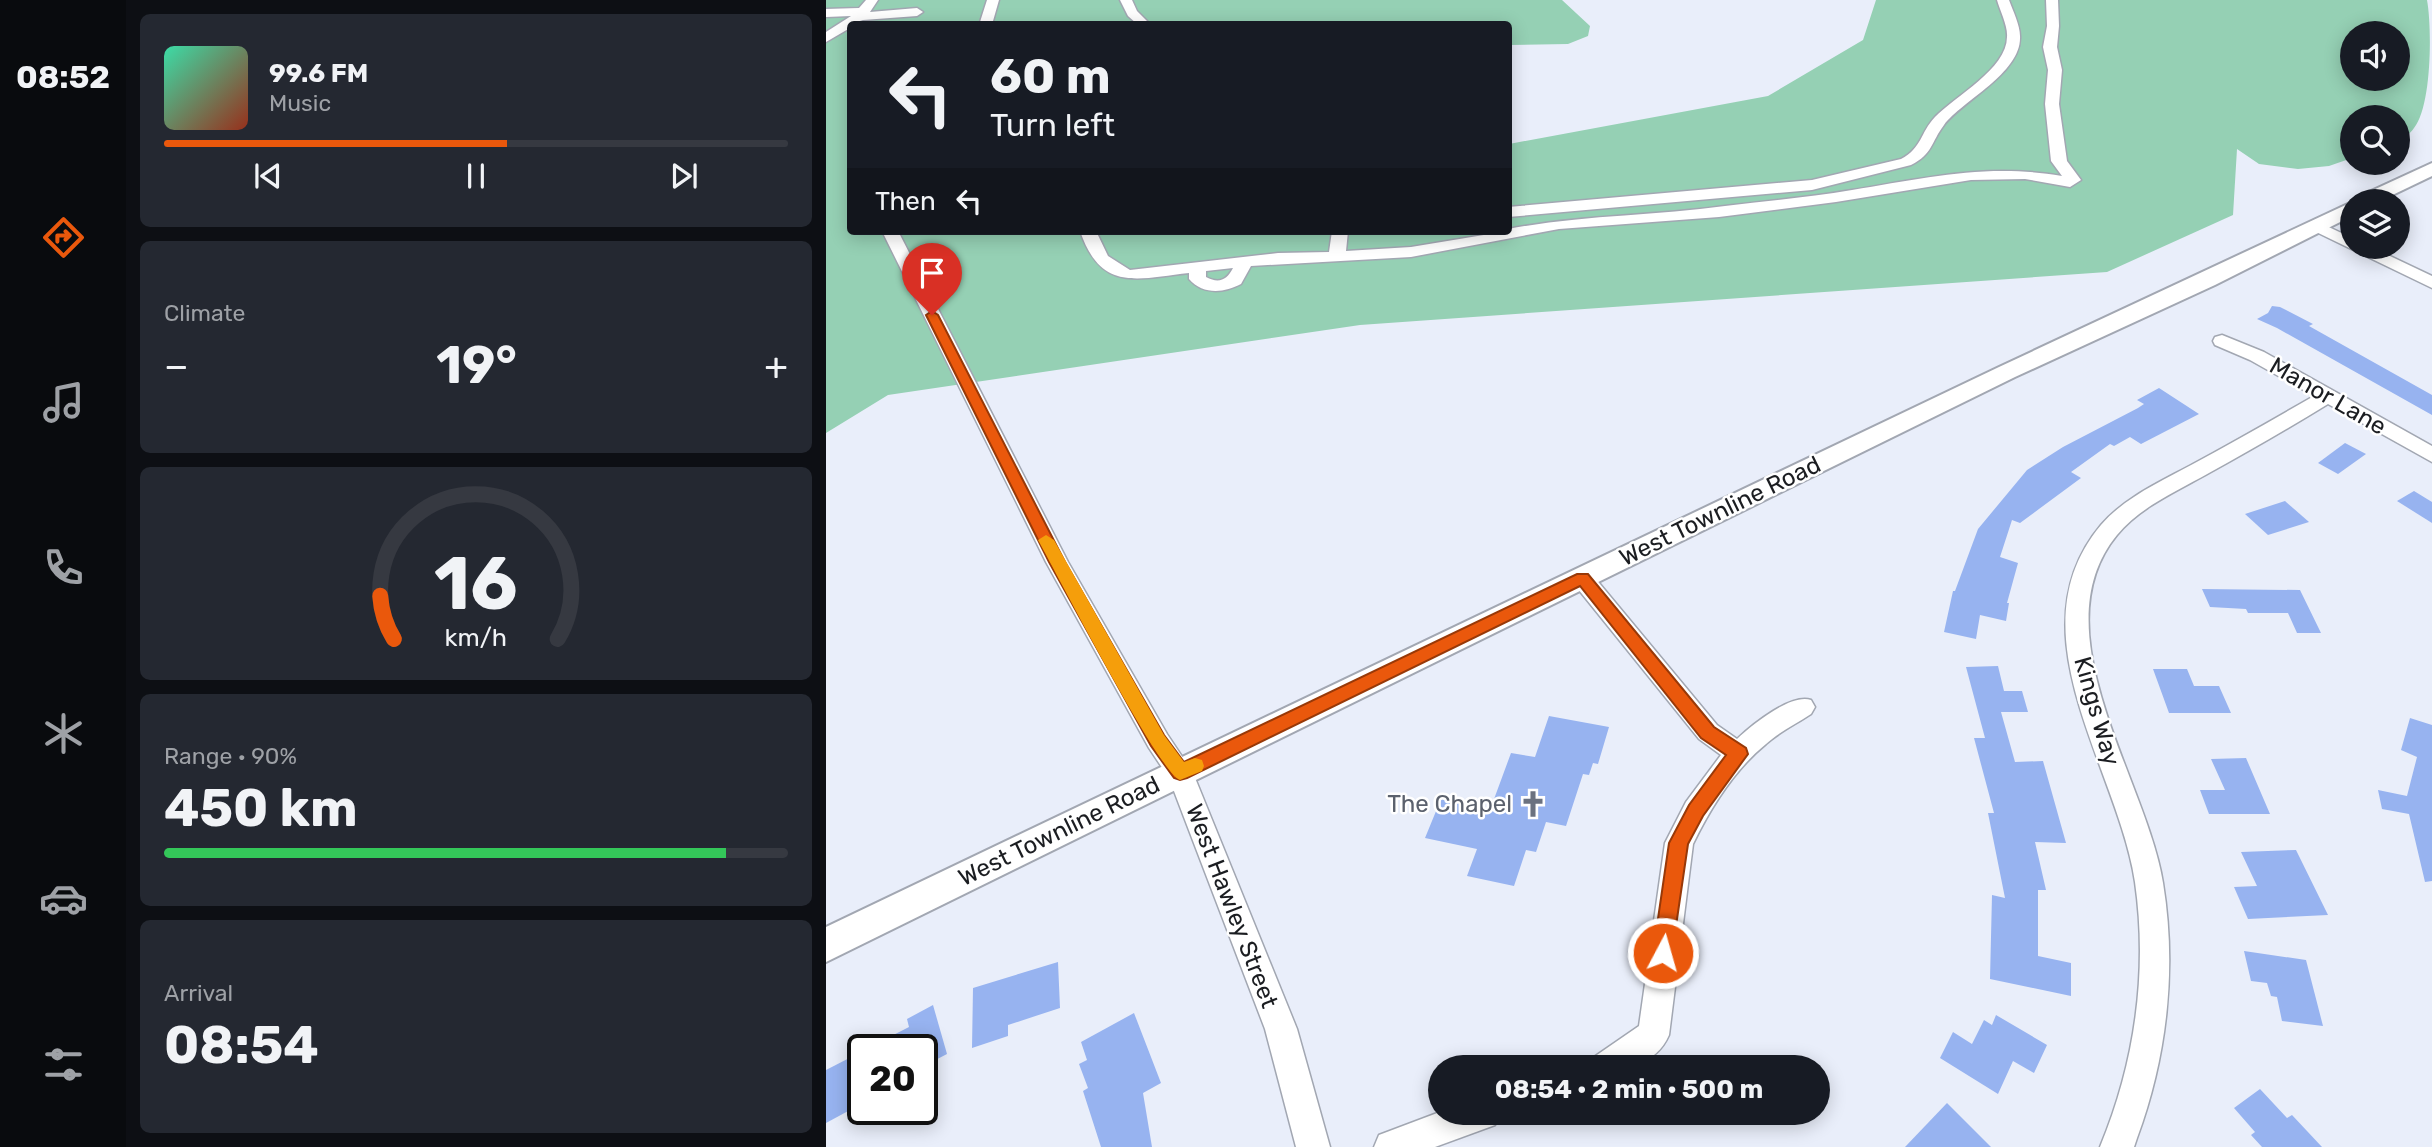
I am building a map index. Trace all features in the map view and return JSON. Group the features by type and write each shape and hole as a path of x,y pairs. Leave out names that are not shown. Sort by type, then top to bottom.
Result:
{"main road":[{"path":"2390,189 2432,169"},
{"name":"West Townline Road","path":"826,945 2340,214"}],"street":[{"path":"826,13 839,0"},
{"path":"986,21 993,0"},
{"path":"1126,0 1132,13 1141,21"},
{"path":"1512,212 1787,188 1846,178 1906,162 1920,155 1939,121 1994,74 2010,52 2014,37 2003,0"},
{"path":"1512,233 1559,224 1719,212 1836,197 1971,175 2025,174 2070,182 2073,180 2059,161 2053,122 2055,70 2050,47 2053,26 2052,0"},
{"path":"826,13 920,6"},
{"path":"849,21 865,9"},
{"path":"826,38 847,22"},
{"path":"2316,226 2340,238"},
{"name":"West Hawley Street","path":"892,235 1057,562 1158,741 1180,772 1281,1029 1313,1147"},
{"path":"1090,235 1101,260 1115,272 1140,276 1197,269 1198,279 1205,285 1220,286 1235,280 1245,262 1411,252 1501,235"},
{"path":"1337,257 1340,235"},
{"path":"2383,259 2432,283"},
{"name":"Manor Lane","path":"2222,341 2257,356 2432,455"},
{"name":"Kings Way","path":"2117,1147 2126,1128 2153,1011 2155,958 2146,867 2091,703 2079,654 2076,615 2079,597 2090,561 2108,531 2142,501 2329,396"},
{"path":"1582,578 1708,733 1739,754"},
{"path":"1624,1055 1653,1035 1679,843 1696,810 1726,767 1757,736 1802,707"},
{"path":"1391,1147 1451,1125"}],"green space":[{"path":"826,0 1562,0 1590,26 1588,36 1568,44 1512,45 1512,21 847,21 847,235 1512,235 1512,143 1768,96 1863,40 1876,0 2427,0 2430,47 2427,85 2420,117 2410,132 2410,105 2340,105 2340,162 2298,169 2259,164 2237,149 2233,215 2107,272 1360,325 888,395 826,433"}],"building":[{"path":"2272,306 2280,307 2313,324 2309,326 2432,395 2432,415 2257,319 2268,313"},
{"path":"2159,388 2199,414 2141,444 2130,437 2114,446 2110,444 2071,472 2081,478 2020,523 2012,520 2000,557 2018,563 2007,603 2006,621 1980,615 1976,639 1944,632 1953,591 1978,529 2027,470 2063,447 2138,408 2144,404 2137,400"},
{"path":"2345,443 2366,454 2338,474 2318,463"},
{"path":"2414,491 2432,502 2432,523 2397,501"},
{"path":"2285,501 2309,522 2268,535 2245,514"},
{"path":"2202,589 2300,590 2321,633 2297,633 2288,613 2248,613 2246,609 2210,607"},
{"path":"1998,666 2004,691 2022,691 2028,712 2001,712 2015,762 2043,761 2066,843 2035,842 2046,890 2038,890 2038,956 2071,963 2071,996 1990,979 1992,895 2005,898 1988,813 1994,813 1974,738 1985,738 1966,667"},
{"path":"2153,669 2187,669 2194,686 2219,686 2231,713 2169,713"},
{"name":"The Chapel","path":"1549,716 1609,727 1598,764 1593,763 1589,775 1583,774 1566,826 1546,822 1536,852 1526,850 1514,886 1467,876 1477,849 1425,838 1441,799 1490,810 1511,753 1535,757"},
{"path":"2410,718 2432,725 2432,881 2425,882 2409,814 2382,809 2378,790 2407,796 2417,757 2401,750"},
{"path":"2246,758 2270,814 2209,814 2200,790 2225,790 2211,759"},
{"path":"2296,850 2328,915 2248,919 2234,887 2257,886 2241,852"},
{"path":"2244,951 2306,960 2323,1026 2282,1021 2277,997 2271,996 2267,983 2251,981"},
{"path":"1058,962 1060,1008 1008,1025 1008,1036 972,1048 973,988"},
{"path":"933,1005 947,1054 938,1059 938,1034 895,1034 909,1027 907,1019"},
{"path":"1134,1013 1161,1083 1143,1093 1152,1147 1101,1147 1083,1091 1088,1088 1079,1064 1087,1060 1081,1042"},
{"path":"1996,1015 2047,1045 2034,1073 2013,1061 1998,1094 1940,1058 1953,1032 1972,1044 1984,1020 1992,1025"},
{"path":"847,1059 847,1112 826,1123 826,1070"},
{"path":"2260,1089 2287,1118 2292,1115 2322,1147 2262,1147 2251,1135 2255,1132 2234,1108"},
{"path":"1947,1103 1991,1147 1905,1147"}],"slow traffic":[{"path":"1046,540 1158,741 1180,772 1195,766"}],"place":[{"name":"The Chapel","path":"1533,804"}],"route":[{"path":"932,315 1057,562 1158,741 1180,772 1582,578 1708,733 1739,754 1726,767 1696,810 1679,843 1663,953"}]}
